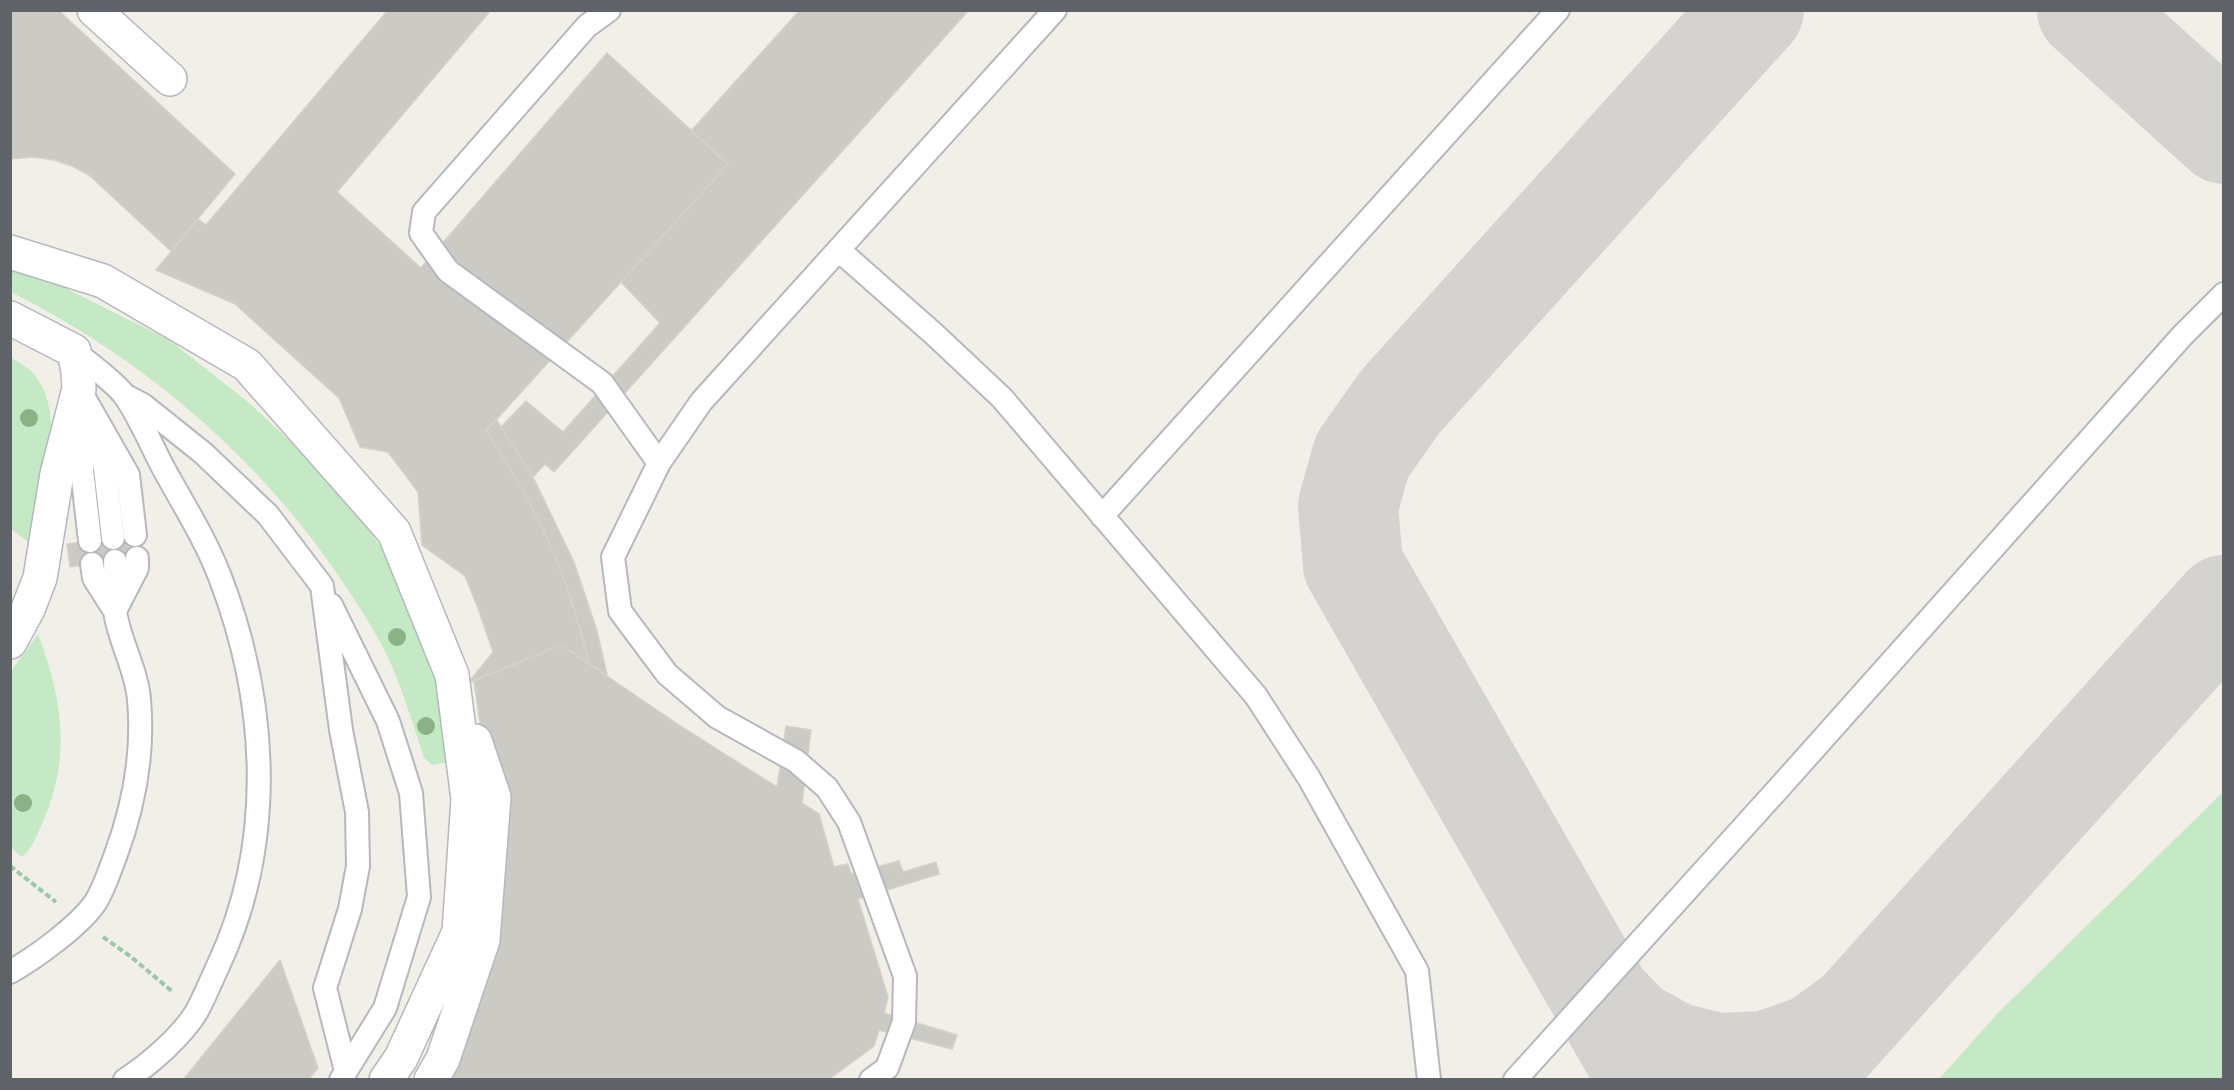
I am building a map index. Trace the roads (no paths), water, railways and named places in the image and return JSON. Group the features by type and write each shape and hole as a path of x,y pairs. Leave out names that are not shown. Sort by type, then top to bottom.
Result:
{"street":[{"path":"94,10 170,79"},
{"path":"10,252 103,281 246,365 394,532 453,675 494,796 483,940 442,1059 431,1080"},
{"path":"10,318 74,351 79,389 57,474 40,578 28,609 10,642"},
{"path":"386,1080 401,1058 459,932 468,799 453,675"}],"lane":[{"path":"609,10 587,26 424,212 421,232 448,271 602,383 659,463"},
{"path":"871,1080 887,1068 904,1022 905,976 849,822 827,788 796,761 717,717 667,674 620,611 614,557 659,463 701,402 840,251 1055,10"},
{"path":"1102,516 1558,10"},
{"path":"840,251 1002,398 1256,696 1309,778 1418,971 1429,1080"},
{"path":"1515,1080 1787,780 2182,336 2223,294"},
{"path":"74,351 124,395 143,405 203,453 268,515 322,586 388,722 411,794 419,897 385,1008 343,1075"},
{"path":"79,389 128,475 124,537"},
{"path":"79,389 82,470 90,541"},
{"path":"124,395 204,539 220,577 249,674 257,722 260,768 257,838 240,914 228,945 196,1012 181,1033 125,1080"},
{"path":"116,611 137,568 126,560"},
{"path":"10,972 30,961 78,920 94,903 106,880 127,825 137,778 139,698 116,611 94,578 92,564"},
{"path":"322,586 341,730 357,812 358,866 350,909 325,988 343,1075"}]}
